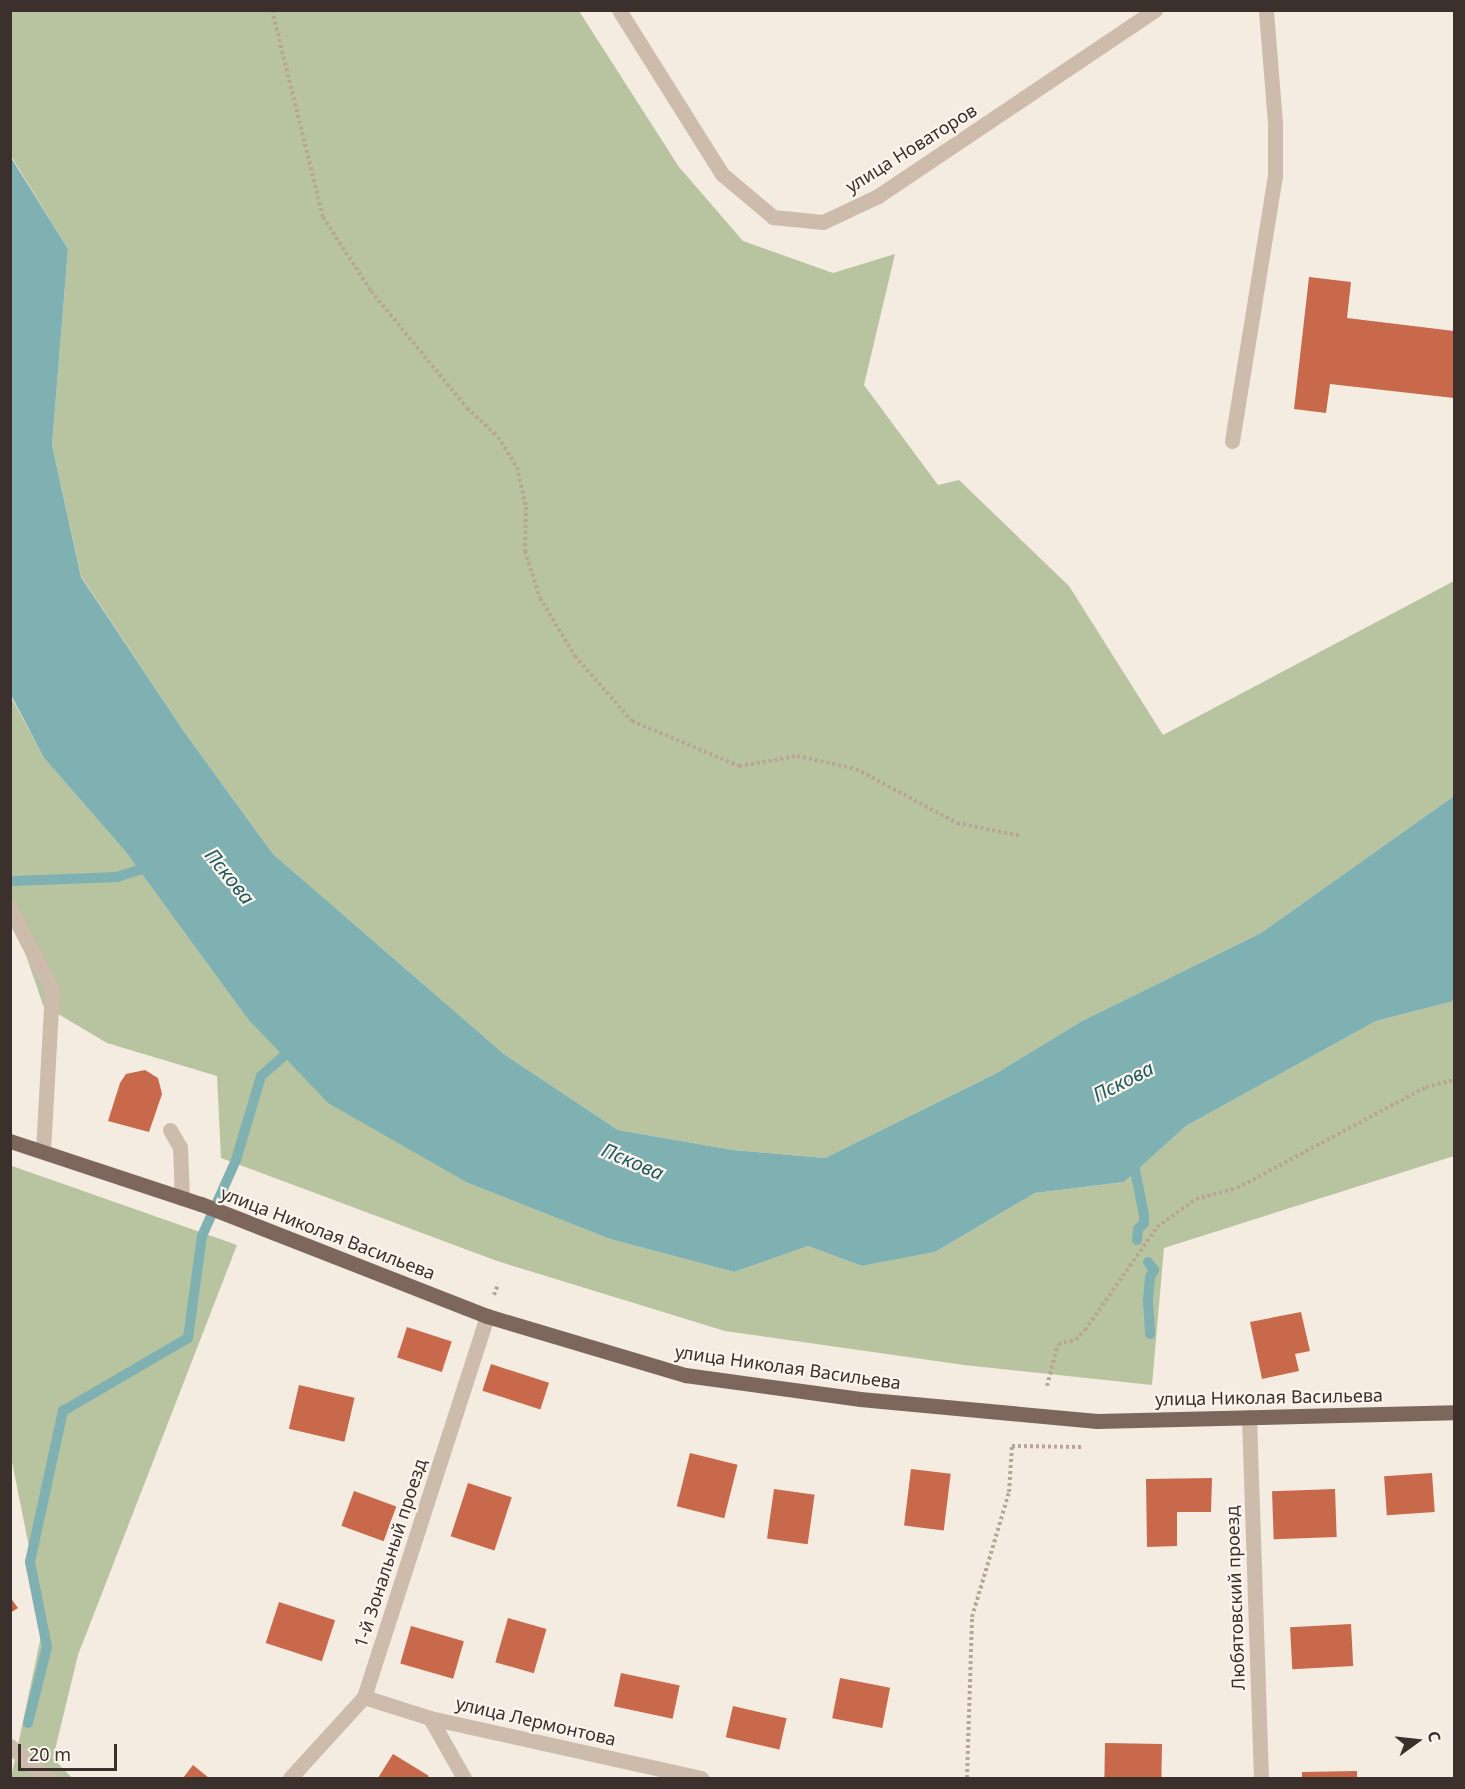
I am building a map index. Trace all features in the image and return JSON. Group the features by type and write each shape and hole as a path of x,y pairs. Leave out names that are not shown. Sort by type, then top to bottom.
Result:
{"main road":[{"name":"улица Николая Васильева","path":"10,1141 201,1204 487,1316 685,1375 860,1399 1097,1421 1455,1412"}],"street":[{"name":"улица Новаторов","path":"619,10 722,174 773,217 823,222 878,196 1155,10"},
{"path":"1232,441 1275,176 1275,123 1266,10"},
{"path":"10,908 52,990 43,1150"},
{"path":"170,1130 180,1147 182,1198"},
{"name":"1-й Зональный проезд","path":"290,1779 364,1697 487,1316"},
{"name":"Любятовский проезд","path":"1249,1417 1261,1779"},
{"name":"улица Лермонтова","path":"364,1697 430,1718 701,1779"},
{"path":"430,1718 464,1779"},
{"path":"10,1746 48,1779"}],"path":[{"path":"272,10 323,217 371,291 467,408 498,437 518,466 526,507 525,551 540,598 575,656 632,721 739,766 797,756 856,770 957,823 1022,836"},
{"path":"1047,1386 1058,1344 1076,1340 1085,1330 1157,1227 1196,1199 1237,1188 1426,1087 1455,1080"},
{"path":"967,1779 972,1617 1009,1492 1012,1446 1090,1447"}],"green space":[{"path":"11,11 579,11 679,167 743,241 833,273 895,254 864,385 938,485 959,480 1069,586 1163,735 1454,581 1454,796 1261,933 1082,1021 995,1074 825,1158 733,1150 618,1130 504,1054 273,854 185,733 81,576 52,445 68,249 11,156"},
{"path":"10,695 44,758 125,851 247,1018 468,1183 610,1239 734,1272 808,1246 862,1266 935,1252 1035,1193 1124,1182 1186,1126 1376,1021 1454,1001 1454,1156 1164,1248 1152,1385 964,1365 725,1331 497,1261 221,1158 217,1076 107,1043 43,1005 11,911"},
{"path":"12,1166 237,1245 78,1655 53,1758 72,1778 11,1778 44,1622 11,1457"}],"water":[{"name":"Пскова","path":"10,156 68,249 52,445 81,577 185,733 273,854 504,1054 618,1130 733,1150 825,1158 995,1074 1082,1021 1261,933 1454,796 1454,1001 1376,1021 1186,1126 1124,1182 1035,1193 935,1252 862,1266 808,1246 734,1272 610,1239 468,1183 328,1103 247,1018 125,851 44,758 11,695"}],"building":[{"path":"1309,277 1351,282 1347,318 1454,331 1454,398 1330,384 1326,413 1294,409"},
{"path":"145,1070 158,1078 162,1094 149,1132 108,1121 120,1083 126,1074"},
{"path":"1301,1312 1310,1351 1295,1354 1299,1371 1262,1379 1250,1322"},
{"path":"407,1327 452,1342 442,1372 397,1357"},
{"path":"491,1364 549,1383 540,1409 482,1391"},
{"path":"299,1385 355,1398 344,1442 289,1429"},
{"path":"690,1453 738,1465 724,1518 677,1506"},
{"path":"911,1469 951,1474 944,1530 904,1526"},
{"path":"1432,1473 1435,1512 1387,1515 1384,1476"},
{"path":"1212,1478 1211,1512 1177,1512 1177,1546 1147,1547 1146,1479"},
{"path":"468,1483 512,1497 494,1550 451,1536"},
{"path":"774,1489 815,1495 808,1544 767,1539"},
{"path":"1335,1489 1337,1537 1274,1539 1272,1491"},
{"path":"354,1491 396,1506 384,1541 341,1526"},
{"path":"10,1597 18,1608 10,1613"},
{"path":"279,1602 335,1620 322,1661 266,1643"},
{"path":"508,1618 546,1629 534,1673 495,1662"},
{"path":"1351,1624 1353,1666 1292,1669 1290,1627"},
{"path":"411,1626 464,1641 453,1679 400,1663"},
{"path":"621,1673 680,1685 673,1719 614,1706"},
{"path":"840,1678 890,1688 882,1728 832,1718"},
{"path":"733,1706 787,1718 779,1750 726,1737"},
{"path":"1105,1743 1162,1744 1161,1778 1104,1778"},
{"path":"393,1754 429,1776 427,1778 378,1778"},
{"path":"193,1765 209,1778 183,1778"},
{"path":"1357,1771 1357,1778 1302,1778 1302,1772"}],"waterway":[{"path":"14,881 117,877 150,866"},
{"path":"28,1723 47,1647 30,1562 63,1411 188,1338 202,1236 236,1160 261,1076 294,1047"},
{"path":"1133,1160 1144,1215 1144,1223 1138,1229 1137,1240"},
{"path":"1148,1262 1154,1270 1150,1277 1148,1302 1150,1334"}]}
